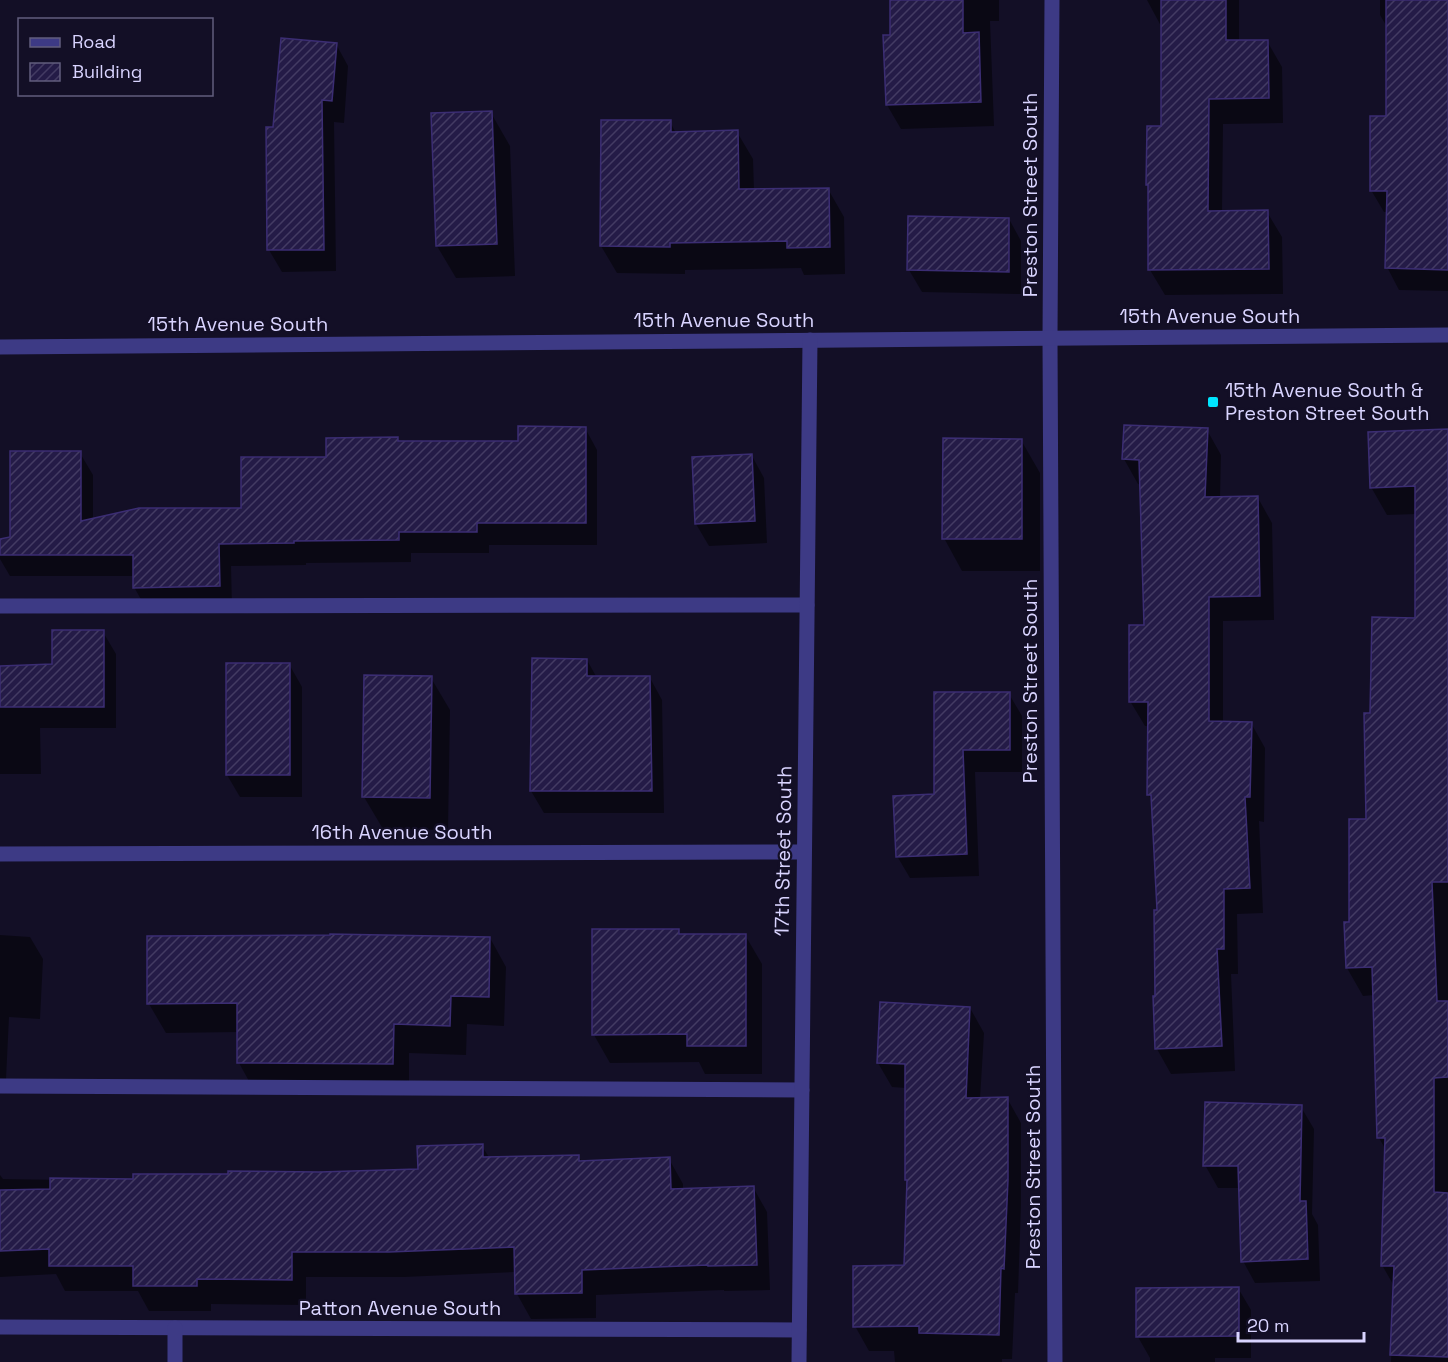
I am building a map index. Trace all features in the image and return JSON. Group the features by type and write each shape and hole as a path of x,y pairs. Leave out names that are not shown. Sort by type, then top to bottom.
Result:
{"street":[{"name":"Preston Street South","path":"1052,0 1050,339 1055,1362"},
{"name":"15th Avenue South","path":"0,347 1448,335"},
{"name":"17th Street South","path":"799,1362 810,340"},
{"path":"0,606 807,605"},
{"name":"16th Avenue South","path":"0,854 804,852"},
{"path":"0,1086 802,1090"},
{"name":"Patton Avenue South","path":"0,1327 799,1330"},
{"path":"175,1328 175,1362"}],"building":[{"path":"890,0 963,0 963,33 979,32 981,102 886,105 883,35 890,35"},
{"path":"1161,0 1226,0 1226,40 1268,40 1269,98 1209,99 1208,211 1268,210 1269,269 1148,270 1147,126 1161,126"},
{"path":"1386,0 1448,0 1448,270 1385,268 1387,191 1370,191 1370,116 1386,116"},
{"path":"281,38 337,43 332,101 322,100 324,250 267,250 266,127 273,127"},
{"path":"492,111 497,244 436,246 431,113"},
{"path":"601,120 671,120 671,132 738,130 739,189 829,188 830,247 787,248 787,241 670,243 670,247 600,246"},
{"path":"908,216 1009,218 1009,272 907,270"},
{"path":"1124,425 1208,428 1205,497 1258,496 1260,596 1209,597 1209,721 1252,722 1250,797 1245,797 1250,888 1224,889 1224,949 1217,949 1222,1046 1155,1049 1154,910 1157,910 1151,795 1147,795 1148,702 1129,702 1129,625 1144,625 1139,460 1122,459"},
{"path":"518,426 586,427 586,523 477,523 477,532 399,532 399,540 219,544 220,586 133,588 133,555 0,555 0,539 10,537 10,451 81,451 81,521 139,508 241,508 241,457 326,457 326,438 398,437 398,441 518,441"},
{"path":"1448,429 1448,882 1432,882 1437,1001 1448,1001 1448,1077 1434,1078 1434,1192 1448,1193 1448,1357 1390,1355 1394,1266 1381,1266 1385,1138 1377,1138 1372,967 1346,968 1344,922 1349,922 1349,819 1366,819 1364,713 1370,713 1372,617 1415,618 1415,486 1370,488 1368,432"},
{"path":"943,438 1022,439 1022,539 942,539"},
{"path":"752,454 755,521 695,524 692,457"},
{"path":"52,630 104,630 104,707 0,707 0,666 52,664"},
{"path":"532,658 587,659 587,676 650,676 652,791 530,791"},
{"path":"226,663 290,663 290,775 226,775"},
{"path":"364,675 432,676 430,798 362,797"},
{"path":"934,692 1010,692 1010,750 963,750 967,854 896,857 893,796 934,794"},
{"path":"592,929 679,929 679,934 746,934 746,1046 687,1046 687,1034 592,1035"},
{"path":"330,934 490,937 489,997 451,996 450,1026 394,1024 393,1064 237,1063 237,1003 147,1004 147,936"},
{"path":"880,1002 970,1007 966,1098 1008,1097 1008,1180 1004,1269 1001,1268 999,1335 919,1333 919,1326 853,1327 853,1266 904,1265 907,1180 905,1180 905,1064 877,1063"},
{"path":"1205,1102 1302,1105 1300,1201 1306,1201 1308,1259 1241,1262 1238,1166 1203,1166"},
{"path":"483,1144 483,1157 579,1155 579,1161 670,1157 671,1189 754,1186 757,1265 582,1270 582,1293 515,1294 514,1247 389,1252 292,1252 292,1280 197,1279 197,1286 133,1286 133,1266 49,1266 49,1249 0,1251 0,1190 50,1189 50,1178 133,1179 133,1174 418,1169 417,1146"},
{"path":"1239,1287 1239,1336 1136,1337 1136,1288"}],"place":[{"name":"15th Avenue South & Preston Street South","path":"1213,402"}]}
